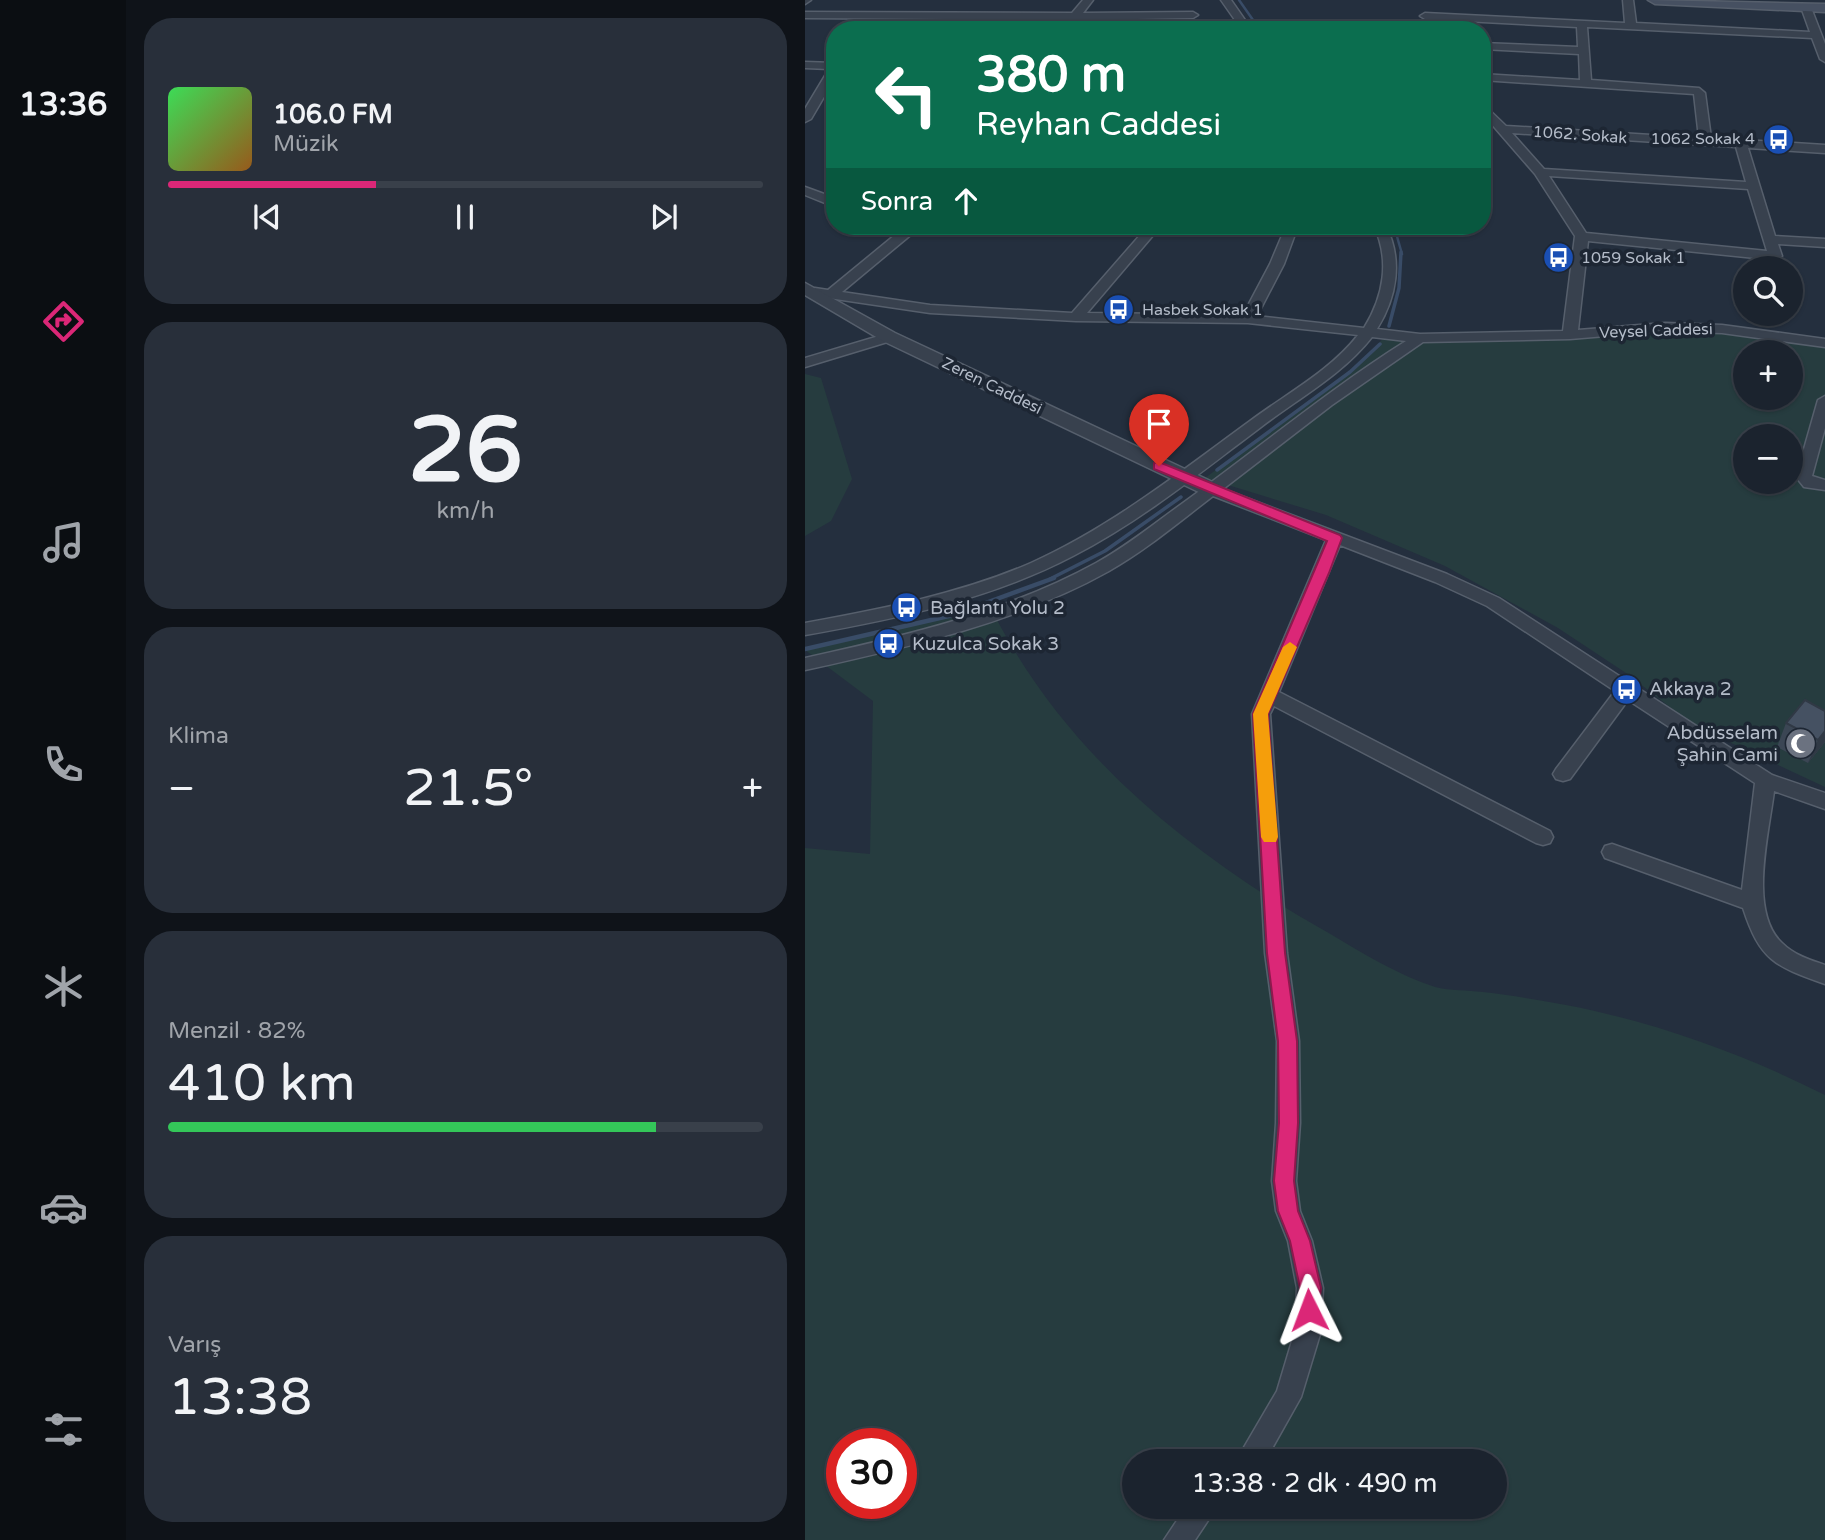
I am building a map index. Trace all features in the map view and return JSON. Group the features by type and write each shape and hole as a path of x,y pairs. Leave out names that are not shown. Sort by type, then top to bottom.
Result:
{"main road":[{"path":"1655,0 1825,6"},
{"path":"1752,0 1825,6"}],"street":[{"path":"1074,18 1088,0"},
{"path":"805,15 1195,19 1185,0"},
{"path":"1226,0 1241,21"},
{"path":"1628,0 1631,26"},
{"path":"1806,7 1825,59"},
{"path":"1427,21 1426,12 1631,26 1701,34 1815,35"},
{"path":"961,15 964,21"},
{"path":"858,21 860,17"},
{"path":"1582,24 1586,83"},
{"path":"1491,46 1584,51"},
{"path":"805,65 826,66"},
{"path":"1491,78 1697,91 1706,143"},
{"path":"805,119 826,83"},
{"path":"1491,116 1540,172 1582,236 1570,335"},
{"name":"1062. Sokak","path":"1502,129 1825,149"},
{"path":"1582,236 1775,257 1741,145"},
{"path":"1540,172 1754,186"},
{"path":"805,191 826,199"},
{"path":"817,291 869,266 898,235"},
{"path":"1076,317 1147,235"},
{"path":"1248,320 1277,264 1288,235"},
{"path":"805,629 907,608 1033,568 1077,548 1183,478 1346,357 1370,330 1387,290 1391,262 1385,235"},
{"path":"1770,240 1825,243"},
{"name":"Veysel Caddesi","path":"817,291 930,309 1076,317 1248,320 1370,330 1420,338 1570,335 1665,327 1722,329 1825,343"},
{"name":"Zeren Caddesi","path":"817,291 889,337 1212,490"},
{"path":"805,363 889,337"},
{"path":"805,664 929,632 1064,586 1124,553 1355,381 1420,338"},
{"path":"1825,400 1804,477 1810,483 1825,485"},
{"path":"1212,490 1441,578 1493,602 1765,780 1825,801"},
{"path":"1257,1449 1288,1397 1308,1331 1310,1288 1300,1241 1288,1211 1284,1181 1288,1123 1287,1041 1276,953 1261,714 1335,538"},
{"path":"1563,774 1626,689"},
{"path":"1269,695 1543,837"},
{"path":"1765,780 1751,902 1762,934 1773,949 1789,961 1825,975"},
{"path":"1612,852 1751,902"},
{"path":"1178,1540 1194,1519"}],"green space":[{"path":"1654,327 1825,341 1825,787 1693,725 1626,673 1558,628 1445,566 1326,515 1205,478 1364,360 1385,336 1418,340"},
{"path":"805,374 821,378 852,479 831,521 805,536"},
{"path":"988,602 1017,655 1051,704 1090,750 1132,792 1177,832 1225,868 1353,947 1393,970 1435,987 1535,999 1633,1020 1666,1030 1763,1066 1825,1095 1825,1540 805,1540 805,848 870,854 873,701 805,650 906,626"}],"building":[{"path":"1805,700 1825,711 1825,731 1818,740 1786,723"}],"waterway":[{"path":"1239,0 1254,21"},
{"path":"1397,235 1402,254"},
{"path":"1389,326 1399,288 1401,252"},
{"path":"1217,470 1350,372 1380,344"},
{"path":"1050,579 1105,551 1181,497"},
{"path":"805,649 953,615 1054,578"}],"slow traffic":[{"path":"1270,837 1261,714 1290,647"}],"place":[{"name":"1062 Sokak 4","path":"1778,139"},
{"name":"1059 Sokak 1","path":"1558,258"},
{"name":"Hasbek Sokak 1","path":"1119,310"},
{"name":"Bağlantı Yolu 2","path":"907,608"},
{"name":"Kuzulca Sokak 3","path":"889,644"},
{"name":"Akkaya 2","path":"1626,689"},
{"name":"Abdüsselam Şahin Cami","path":"1801,744"}],"route":[{"path":"1159,466 1212,490 1335,538 1261,714 1276,953 1287,1041 1288,1123 1284,1181 1288,1211 1300,1241 1310,1288 1309,1310"}]}
